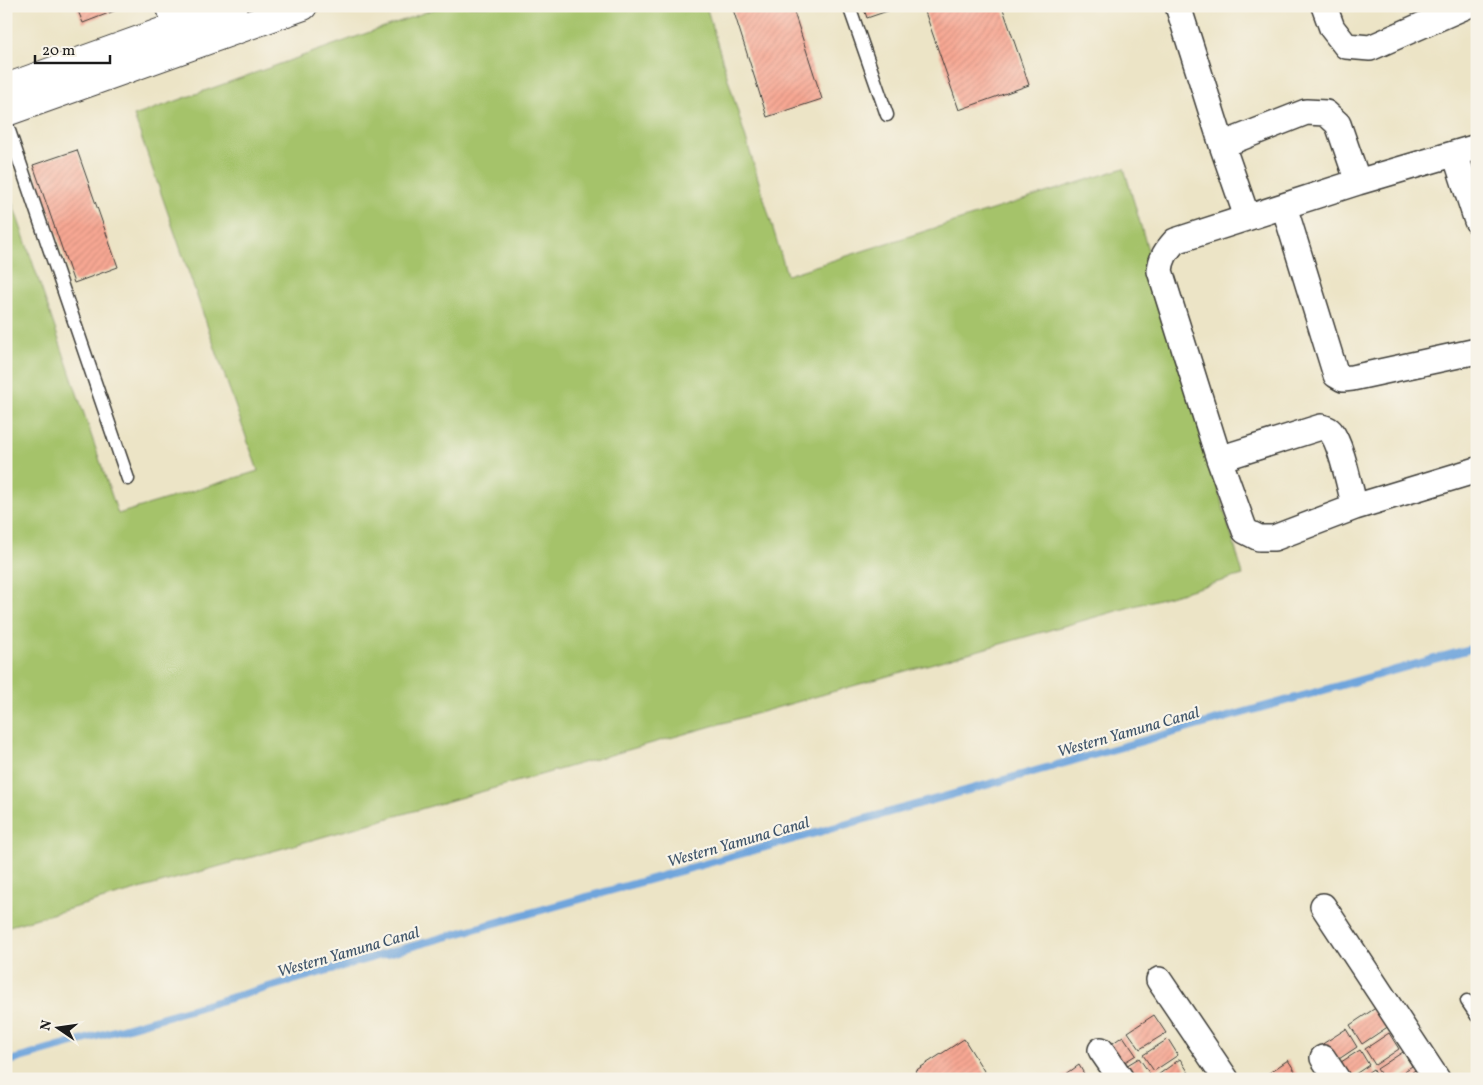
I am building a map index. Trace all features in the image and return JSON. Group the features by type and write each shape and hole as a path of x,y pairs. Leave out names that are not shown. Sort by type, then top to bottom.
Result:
{"street":[{"path":"6,88 173,17 234,6"},
{"path":"6,112 303,6"},
{"path":"1178,6 1247,218"},
{"path":"1324,6 1332,28 1346,46 1370,48 1466,6"},
{"path":"1222,146 1306,112 1326,113 1338,124 1358,182"},
{"path":"1477,221 1466,151 1358,182 1175,241 1165,252 1160,271 1219,459 1245,532 1259,538 1274,538 1355,507 1477,470"},
{"path":"1284,206 1336,375 1343,380 1477,351"},
{"path":"1219,459 1321,427 1327,428 1337,441 1355,507"},
{"path":"1323,906 1437,1079"},
{"path":"1159,980 1226,1079"},
{"path":"1101,1050 1121,1079"},
{"path":"1323,1058 1337,1079"}],"lane":[{"path":"849,6 887,115"},
{"path":"6,122 128,479"},
{"path":"1467,1001 1477,1016"}],"green space":[{"path":"443,6 706,6 787,275 1124,168 1243,575 6,927 6,184 118,514 258,471 134,116"}],"building":[{"path":"76,6 127,6 83,23"},
{"path":"732,6 792,6 822,99 767,117"},
{"path":"863,6 899,6 899,7 867,18"},
{"path":"923,6 1002,6 1029,85 959,110"},
{"path":"77,150 118,267 74,283 33,165"},
{"path":"1377,1007 1389,1026 1362,1044 1350,1025"},
{"path":"1154,1015 1166,1033 1140,1049 1128,1032"},
{"path":"1346,1029 1357,1047 1333,1063 1321,1045"},
{"path":"1389,1033 1399,1049 1375,1065 1365,1049"},
{"path":"1123,1036 1136,1055 1115,1068 1103,1050"},
{"path":"964,1039 989,1079 921,1079 915,1071"},
{"path":"1168,1039 1178,1055 1154,1071 1143,1055"},
{"path":"1360,1050 1369,1065 1348,1079 1338,1064"},
{"path":"1403,1052 1412,1066 1393,1079 1384,1079 1377,1069"},
{"path":"1139,1058 1150,1074 1143,1079 1125,1079 1119,1070"},
{"path":"1180,1059 1191,1076 1187,1079 1160,1079 1158,1075"},
{"path":"1288,1060 1300,1079 1260,1079"},
{"path":"1079,1065 1087,1079 1059,1079"},
{"path":"1373,1069 1379,1079 1358,1079"},
{"path":"1417,1069 1423,1079 1401,1079"}],"waterway":[{"name":"Western Yamuna Canal","path":"6,1062 1477,647"}]}
